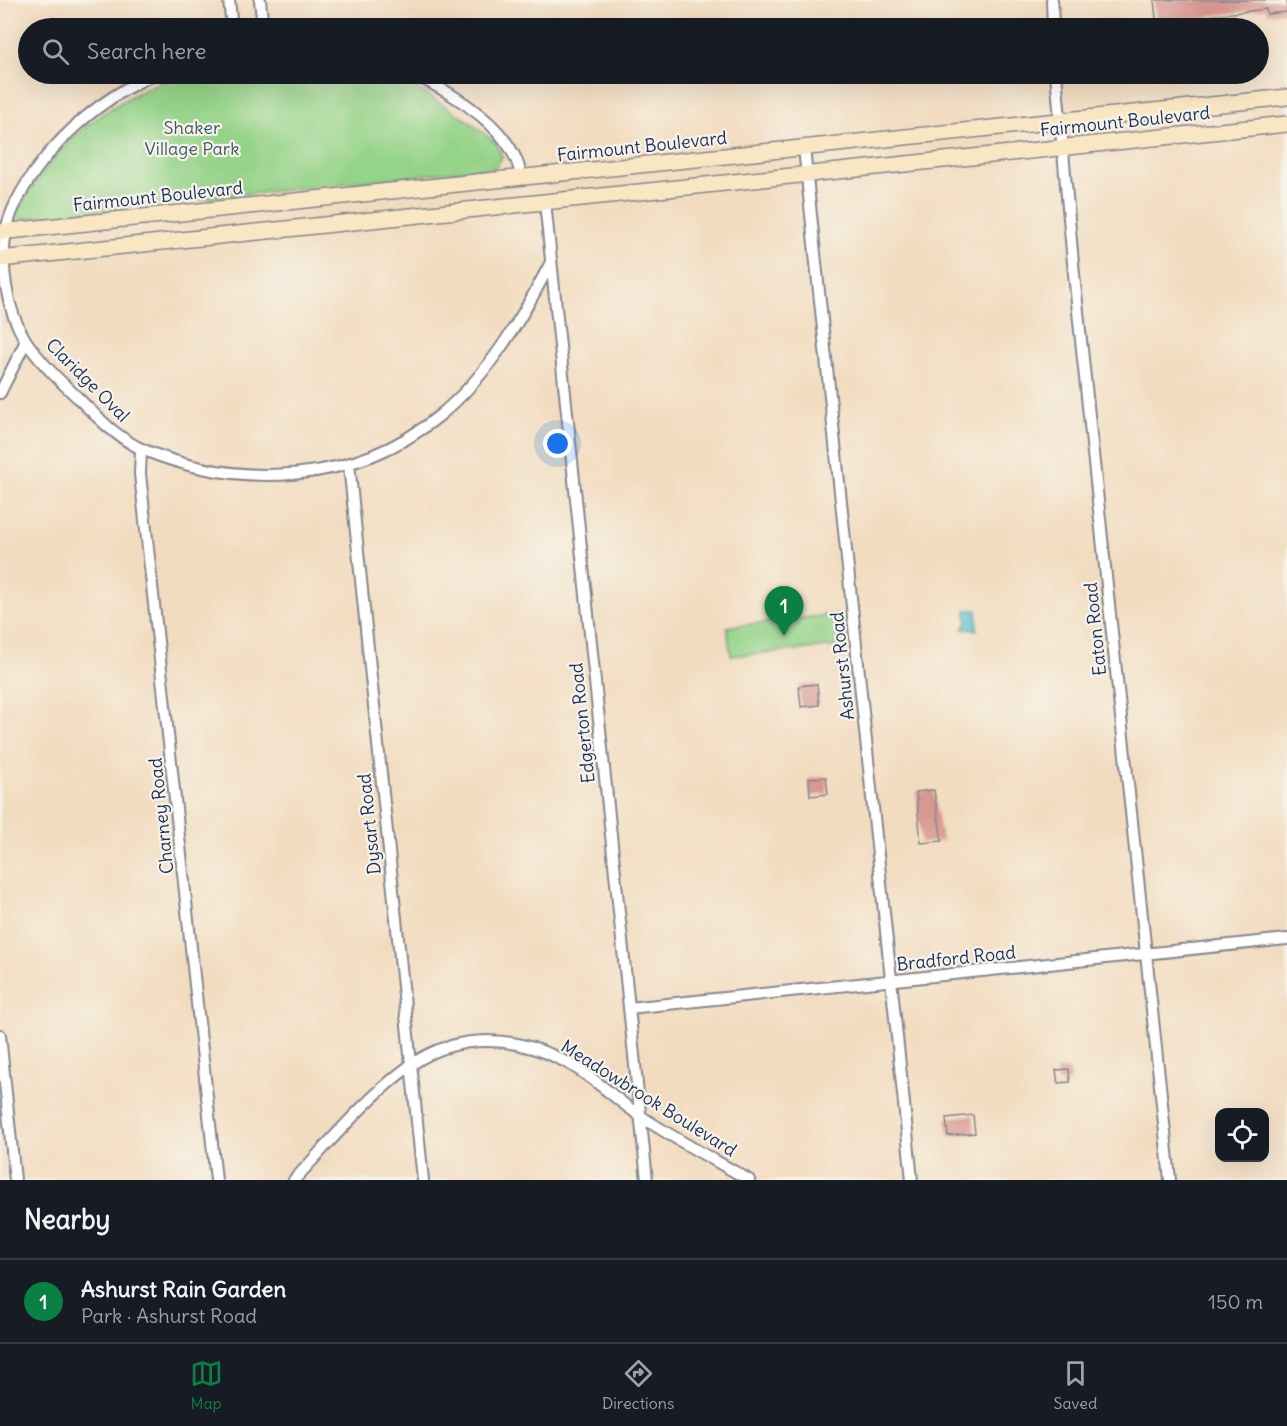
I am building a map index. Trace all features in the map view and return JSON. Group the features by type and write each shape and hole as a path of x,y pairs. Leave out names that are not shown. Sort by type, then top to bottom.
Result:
{"main road":[{"name":"Fairmount Boulevard","path":"3,232 1287,97"},
{"name":"Fairmount Boulevard","path":"2,259 1287,124"}],"street":[{"path":"229,0 231,18"},
{"path":"260,0 262,18"},
{"path":"1052,0 1053,18"},
{"name":"Claridge Oval","path":"134,84 93,111 55,146 26,186 3,232 2,259 6,293 15,320 26,340 56,377 95,415 110,429 141,448 182,462 249,475 294,474 348,464 375,454 415,433 463,394 513,329 551,262"},
{"path":"431,84 457,98 498,132 514,152 521,178"},
{"name":"Eaton Road","path":"1057,84 1170,1180"},
{"name":"Ashurst Road","path":"804,148 912,1180"},
{"path":"545,202 551,262"},
{"name":"Edgerton Road","path":"551,262 647,1180"},
{"path":"0,393 26,340"},
{"name":"Charney Road","path":"141,448 140,474 216,1180"},
{"name":"Dysart Road","path":"348,464 423,1180"},
{"name":"Bradford Road","path":"629,1008 1287,939"},
{"path":"0,1035 15,1180"},
{"name":"Meadowbrook Boulevard","path":"294,1180 386,1085 411,1065 429,1054 464,1042 483,1040 523,1046 545,1052 567,1062 639,1115 749,1180"}],"green space":[{"name":"Shaker Village Park","path":"157,84 410,84 467,120 497,144 502,157 496,167 9,220 50,163 77,134 120,103"},
{"path":"837,614 841,646 731,656 727,627"}],"water":[{"path":"966,610 977,610 977,630 963,629 967,622"}],"building":[{"path":"1154,0 1287,0 1287,12 1267,14 1266,9 1208,16 1208,18 1156,18"},
{"path":"817,684 819,705 801,707 799,686"},
{"path":"826,777 828,794 810,796 809,778"},
{"path":"934,790 942,841 921,843 916,792"},
{"path":"1069,1069 1070,1082 1058,1083 1056,1070"},
{"path":"973,1115 975,1133 948,1136 946,1118"}],"place":[{"name":"Ashurst Rain Garden","path":"784,636"}]}
